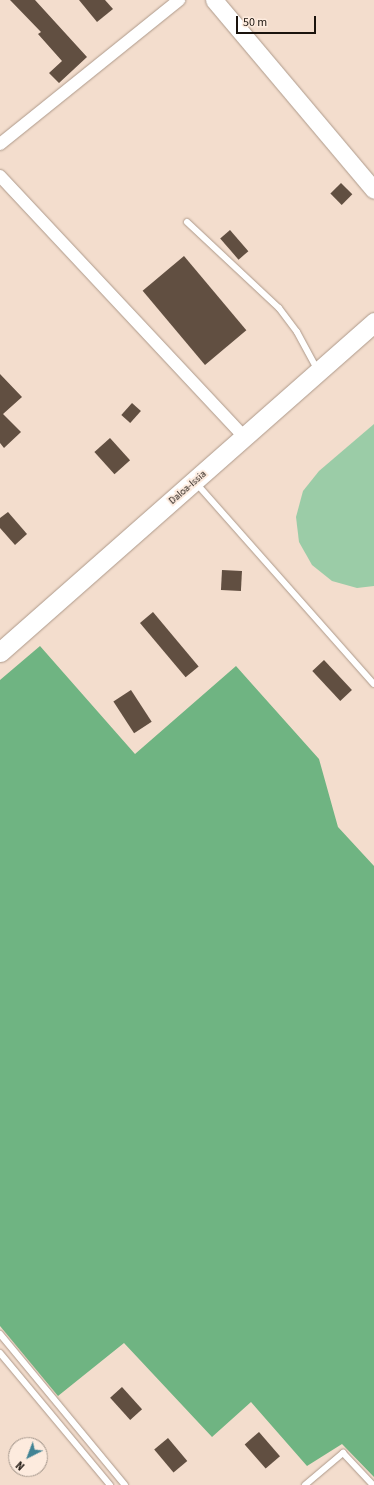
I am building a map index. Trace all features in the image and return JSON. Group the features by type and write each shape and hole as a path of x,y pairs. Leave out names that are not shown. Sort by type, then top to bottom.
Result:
{"main road":[{"name":"Daloa-Issia","path":"0,652 246,438 374,322"}],"street":[{"path":"0,144 179,0"},
{"path":"214,0 374,190"},
{"path":"0,176 246,438"}],"lane":[{"path":"187,222 279,308 298,332 319,372"},
{"path":"195,482 374,684"},
{"path":"0,1334 125,1485"},
{"path":"11,1348 1,1355 110,1485"},
{"path":"305,1485 343,1453 373,1485"}],"green space":[{"path":"374,424 374,586 357,588 332,581 312,565 299,542 296,517 303,491 319,471"},
{"path":"40,646 135,754 236,666 319,759 338,827 374,866 374,1477 342,1444 307,1466 251,1402 212,1437 124,1343 58,1396 0,1326 0,680"}],"building":[{"path":"10,0 35,0 87,57 59,83 49,73 62,61 38,34 41,32"},
{"path":"79,0 105,0 113,9 97,22"},
{"path":"341,183 352,194 342,205 330,194"},
{"path":"230,230 248,251 239,260 220,239"},
{"path":"184,256 246,330 205,365 143,291"},
{"path":"0,374 22,397 3,414 21,432 4,448 0,443"},
{"path":"132,403 141,411 130,423 121,415"},
{"path":"110,438 130,460 114,474 94,452"},
{"path":"8,512 27,534 15,545 0,528 0,518"},
{"path":"222,570 242,571 241,591 221,590"},
{"path":"153,612 199,666 186,677 140,623"},
{"path":"324,660 352,690 340,701 312,671"},
{"path":"131,690 152,722 134,733 113,701"},
{"path":"122,1387 142,1409 130,1420 110,1398"},
{"path":"259,1432 280,1456 266,1469 245,1444"},
{"path":"168,1438 187,1461 173,1473 154,1450"}]}
